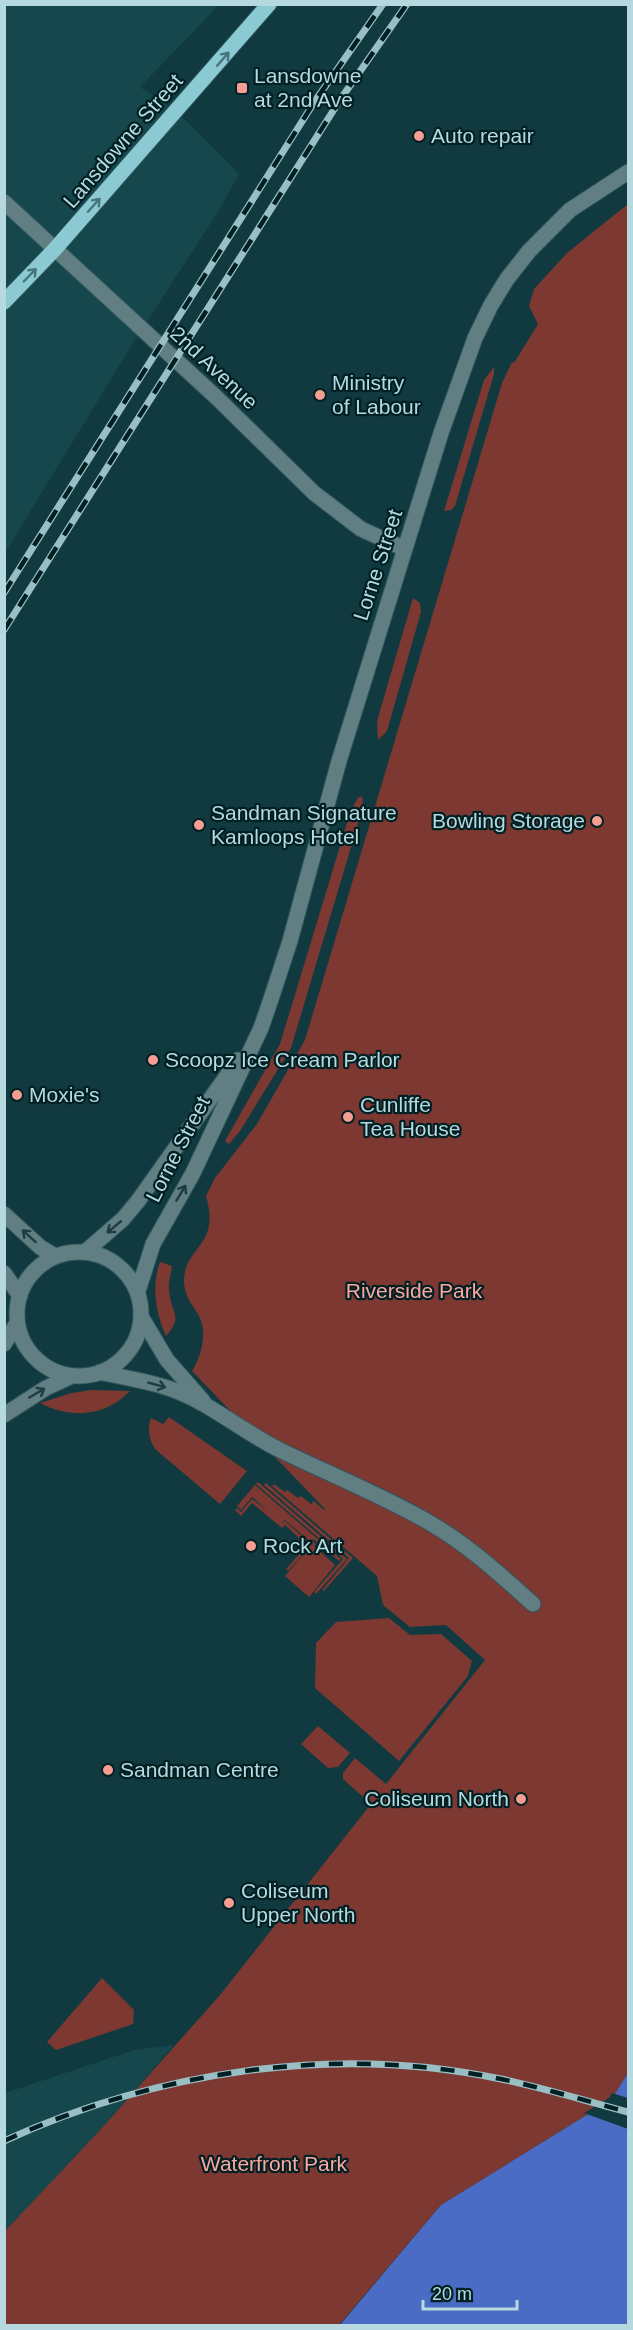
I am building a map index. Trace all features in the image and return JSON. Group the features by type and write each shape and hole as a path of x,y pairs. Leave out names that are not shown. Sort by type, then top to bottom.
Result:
{"main road":[{"name":"Lansdowne Street","path":"4,302 55,249 269,4"}],"street":[{"name":"Lorne Street","path":"138,1292 153,1244 193,1173 261,1028 290,940 339,761 405,549 460,378 491,305 517,266 548,231 570,210 628,172"},
{"name":"2nd Avenue","path":"4,202 216,397 314,493 361,529 405,549"},
{"name":"Lorne Street","path":"84,1252 123,1219 261,1028"},
{"path":"4,1214 40,1246 55,1256"},
{"path":"4,1415 46,1388 72,1376 100,1372 116,1364 129,1351 138,1336 142,1318 138,1292 129,1276 117,1264 101,1255 84,1252 69,1252 55,1256 27,1279 20,1296 17,1323 30,1353 42,1364 56,1372 72,1376"},
{"path":"4,1273 20,1296"},
{"path":"142,1318 167,1360 210,1407"},
{"path":"4,1344 17,1323"},
{"path":"100,1372 172,1389 210,1407 257,1438 429,1522 470,1550 533,1604"}],"shaded area":[{"path":"5,5 219,5 140,87 177,112 239,174 221,207 128,351 5,553"},
{"path":"174,2045 97,2133 5,2231 5,2093 134,2050"}],"green space":[{"name":"Riverside Park","path":"628,204 628,2073 611,2100 441,2205 339,2325 5,2326 5,2231 100,2130 220,1995 371,1804 343,1779 343,1773 355,1758 386,1784 485,1660 446,1625 410,1627 383,1605 377,1576 272,1486 274,1484 285,1492 287,1490 298,1498 301,1496 311,1504 314,1501 325,1509 192,1371 199,1358 203,1328 187,1295 184,1281 190,1260 206,1236 209,1213 206,1196 215,1178 257,1124 305,1040 502,383 512,362 514,363 538,324 529,306 534,289 567,253"},
{"path":"494,367 494,374 455,506 451,510 444,511 484,380"},
{"path":"413,598 420,603 421,612 387,731 378,740 377,721"},
{"path":"362,796 363,807 291,1048 240,1131 229,1144 225,1141 280,1044 351,810 358,798"},
{"path":"160,1262 172,1266 169,1291 175,1319 166,1336 160,1319 155,1290"},
{"path":"91,1390 130,1391 110,1406 87,1413 64,1412 40,1403 72,1393"},
{"path":"169,1417 247,1471 220,1504 155,1449 149,1434 151,1418 163,1424"},
{"path":"258,1482 347,1559 316,1594 314,1592 343,1559 256,1484"},
{"path":"266,1483 353,1558 324,1591 322,1590 349,1558 264,1485"},
{"path":"255,1485 341,1559 339,1561 311,1539 316,1544 314,1546 335,1565 309,1597 285,1576 313,1544 285,1520 281,1523 285,1521 312,1545 288,1571 286,1569 304,1549 297,1542 299,1538 285,1525 282,1528 252,1503 241,1516 235,1510 237,1508 241,1512 252,1499 269,1512 252,1497 241,1510 237,1506"},
{"path":"389,1618 410,1635 441,1634 472,1661 468,1676 399,1761 315,1688 316,1643 336,1622"},
{"path":"318,1726 350,1753 338,1767 328,1768 301,1744"},
{"path":"102,1978 134,2010 133,2024 56,2050 47,2042"}],"water":[{"path":"628,2073 628,2325 339,2326 441,2205 611,2100"}],"pier":[{"path":"612,2093 628,2098 628,2129 584,2113 609,2098"}],"railway":[{"path":"4,593 315,101 383,4"},
{"path":"4,630 340,100 407,4"},
{"path":"4,2141 62,2117 123,2097 185,2081 248,2071 311,2065 375,2064 438,2069 501,2079 628,2112"}],"place":[{"name":"Lansdowne at 2nd Ave","path":"242,88"},
{"name":"Auto repair","path":"419,136"},
{"name":"Ministry of Labour","path":"320,395"},
{"name":"Bowling Storage","path":"597,821"},
{"name":"Sandman Signature Kamloops Hotel","path":"199,825"},
{"name":"Scoopz Ice Cream Parlor","path":"153,1060"},
{"name":"Moxie's","path":"17,1095"},
{"name":"Cunliffe Tea House","path":"348,1117"},
{"name":"Rock Art","path":"251,1546"},
{"name":"Sandman Centre","path":"108,1770"},
{"name":"Coliseum North","path":"521,1799"},
{"name":"Coliseum Upper North","path":"229,1903"}],"park label":[{"name":"Waterfront Park","path":"274,2164"}]}
